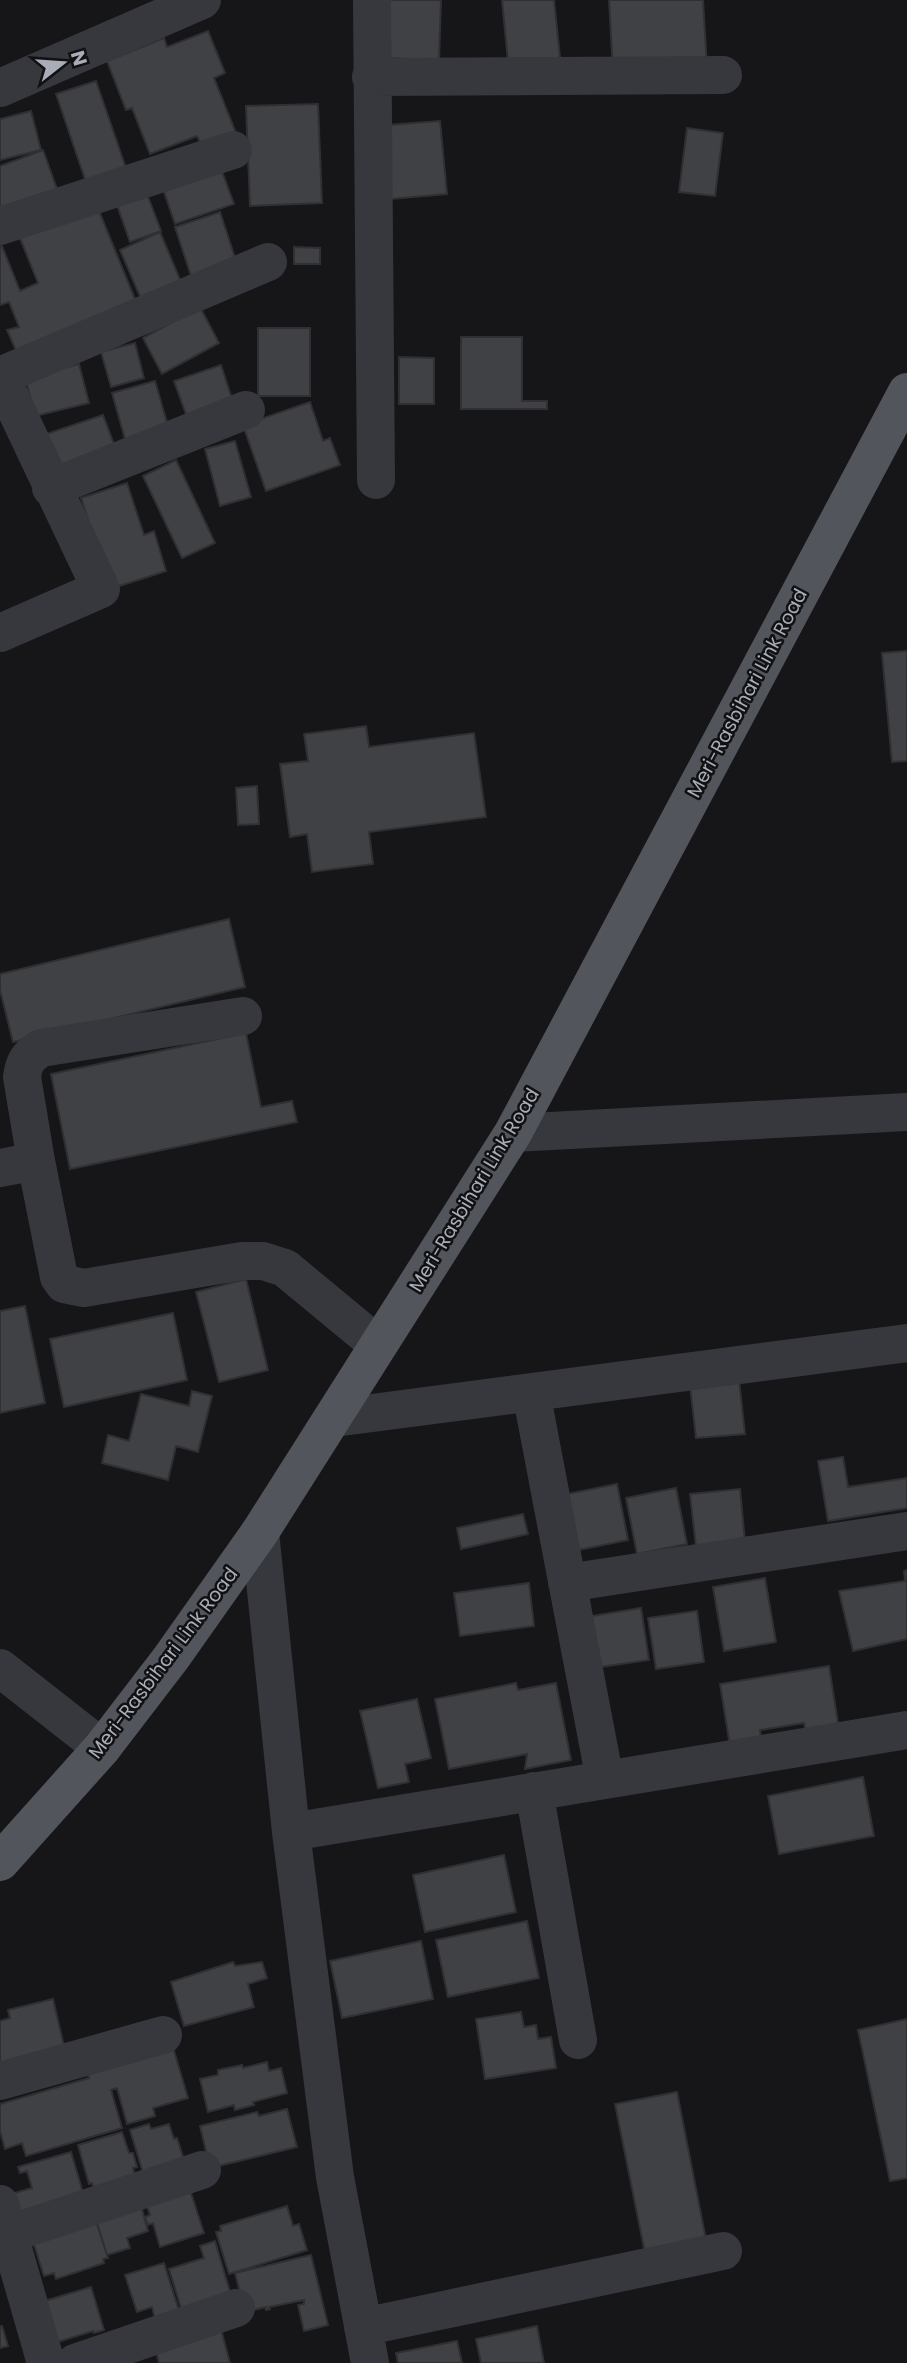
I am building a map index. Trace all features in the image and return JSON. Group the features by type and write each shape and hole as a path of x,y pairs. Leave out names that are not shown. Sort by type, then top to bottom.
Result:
{"main road":[{"name":"Meri-Rasbihari Link Road","path":"0,1862 102,1748 171,1658 260,1532 513,1133 907,392"}],"street":[{"path":"0,88 202,0"},
{"path":"372,0 376,480"},
{"path":"371,77 723,75"},
{"path":"0,226 233,150"},
{"path":"0,633 101,589 0,376 268,262"},
{"path":"51,488 246,410"},
{"path":"243,1016 41,1048 29,1056 22,1077 18,1165 59,1277 64,1284 85,1289 242,1261 263,1261 285,1268 378,1345"},
{"path":"513,1133 907,1112"},
{"path":"334,1418 907,1343"},
{"path":"531,1392 605,1780"},
{"path":"567,1583 907,1531"},
{"path":"260,1532 291,1832 335,2177 366,2345 723,2251"},
{"path":"0,1668 102,1748"},
{"path":"291,1832 907,1730"},
{"path":"534,1791 578,2040"},
{"path":"0,2081 163,2035"},
{"path":"46,2363 4,2219 202,2170"},
{"path":"75,2363 236,2308"}],"building":[{"path":"378,0 441,0 439,61 375,57"},
{"path":"502,0 554,0 561,67 509,72"},
{"path":"609,0 703,0 707,66 613,71"},
{"path":"208,31 225,73 214,78 236,133 202,146 197,136 150,154 132,108 126,110 107,61 164,38 167,47"},
{"path":"96,81 128,174 88,188 56,94"},
{"path":"318,104 322,203 250,206 246,106"},
{"path":"31,111 41,150 0,160 0,119"},
{"path":"440,121 447,194 380,200 374,126"},
{"path":"687,128 723,133 715,196 679,192"},
{"path":"43,150 57,189 0,211 0,166"},
{"path":"220,166 234,204 175,224 162,186"},
{"path":"147,194 161,231 130,242 117,205"},
{"path":"97,206 137,304 17,353 7,330 19,327 9,302 0,305 0,241 20,291 38,283 20,238"},
{"path":"220,212 240,273 195,288 175,227"},
{"path":"160,232 184,289 144,306 120,250"},
{"path":"294,247 320,248 320,264 294,264"},
{"path":"200,307 219,343 162,374 143,338"},
{"path":"258,328 310,328 310,396 258,396"},
{"path":"461,337 522,337 522,401 547,401 547,409 461,409"},
{"path":"135,343 144,378 111,387 101,352"},
{"path":"399,357 434,358 434,404 399,404"},
{"path":"79,364 89,403 35,416 25,377"},
{"path":"221,365 233,402 187,417 174,381"},
{"path":"155,381 168,426 125,439 112,393"},
{"path":"310,402 323,441 330,438 340,465 266,491 243,425"},
{"path":"103,415 115,447 58,467 46,434"},
{"path":"235,441 251,497 220,506 205,449"},
{"path":"176,460 215,543 182,558 143,476"},
{"path":"127,483 144,535 154,531 166,571 110,589 81,498"},
{"path":"907,651 907,761 892,762 882,653"},
{"path":"366,726 369,747 474,733 486,817 369,832 373,864 312,872 307,834 290,837 280,764 308,761 304,734"},
{"path":"257,786 259,824 238,825 236,788"},
{"path":"229,919 245,987 13,1042 0,990 0,974"},
{"path":"246,1033 261,1107 292,1101 297,1122 70,1169 51,1074"},
{"path":"246,1279 268,1370 219,1382 196,1292"},
{"path":"25,1306 45,1403 0,1413 0,1311"},
{"path":"173,1313 187,1380 64,1407 50,1339"},
{"path":"739,1380 745,1434 696,1438 690,1385"},
{"path":"192,1391 212,1396 198,1452 176,1446 168,1480 102,1463 108,1435 129,1441 141,1394 189,1406"},
{"path":"843,1457 848,1487 907,1478 907,1508 828,1521 818,1461"},
{"path":"617,1484 628,1540 578,1550 567,1494"},
{"path":"676,1488 687,1544 637,1554 626,1498"},
{"path":"740,1489 745,1542 696,1547 690,1494"},
{"path":"523,1514 528,1534 461,1549 457,1528"},
{"path":"907,1570 907,1639 853,1651 839,1591 905,1581 904,1571"},
{"path":"765,1578 776,1642 724,1651 713,1587"},
{"path":"529,1583 534,1626 460,1636 454,1593"},
{"path":"641,1608 649,1660 600,1667 592,1616"},
{"path":"697,1611 704,1662 656,1669 648,1618"},
{"path":"829,1666 840,1736 808,1741 804,1723 760,1730 762,1747 731,1752 720,1684"},
{"path":"516,1683 518,1690 556,1683 571,1760 525,1769 527,1754 449,1769 435,1699"},
{"path":"417,1699 431,1758 405,1764 409,1782 378,1788 360,1711"},
{"path":"863,1777 874,1836 779,1854 768,1796"},
{"path":"504,1855 516,1912 425,1932 413,1875"},
{"path":"527,1921 539,1978 448,1997 436,1940"},
{"path":"421,1941 433,1999 342,2018 330,1961"},
{"path":"233,1962 235,1966 262,1962 267,1978 248,1984 254,2007 184,2026 171,1982"},
{"path":"53,1999 67,2059 0,2075 0,2021 10,2018 8,2010"},
{"path":"521,2012 524,2027 536,2025 538,2039 551,2037 556,2068 485,2079 476,2019"},
{"path":"907,2019 907,2178 890,2181 858,2030"},
{"path":"172,2044 188,2098 153,2108 155,2116 127,2124 117,2088 111,2090 122,2128 26,2156 22,2143 5,2149 0,2131 0,2104 89,2078 86,2069"},
{"path":"267,2062 269,2071 281,2068 287,2093 235,2110 234,2105 208,2112 200,2079 218,2075 218,2070"},
{"path":"677,2092 707,2245 646,2258 615,2104"},
{"path":"287,2109 297,2147 210,2168 200,2126 257,2112 259,2116"},
{"path":"149,2124 151,2129 169,2124 185,2163 144,2176 130,2130"},
{"path":"122,2132 129,2153 133,2153 137,2167 133,2168 136,2180 95,2192 92,2183 89,2184 78,2145"},
{"path":"71,2152 84,2196 15,2217 8,2195 32,2188 27,2171 20,2173 18,2167"},
{"path":"189,2187 204,2233 160,2247 153,2223 148,2225 145,2217 150,2215 145,2201"},
{"path":"140,2202 148,2231 127,2238 130,2248 107,2255 95,2216"},
{"path":"287,2206 293,2226 299,2224 307,2250 229,2274 216,2232 221,2231 220,2226"},
{"path":"94,2215 108,2258 103,2259 104,2263 56,2279 54,2273 44,2276 31,2235"},
{"path":"215,2241 231,2295 182,2311 169,2269 204,2258 200,2246"},
{"path":"311,2255 328,2325 304,2331 298,2305 304,2304 304,2300 269,2307 270,2309 266,2310 266,2307 245,2312 235,2273"},
{"path":"164,2263 179,2311 155,2319 152,2307 137,2312 125,2275"},
{"path":"91,2287 104,2330 51,2344 38,2303"},
{"path":"219,2322 230,2363 159,2363 153,2341"},
{"path":"0,2326 8,2346 0,2348"},
{"path":"537,2326 544,2363 481,2363 476,2339"},
{"path":"457,2341 462,2363 398,2363 396,2353"}]}
